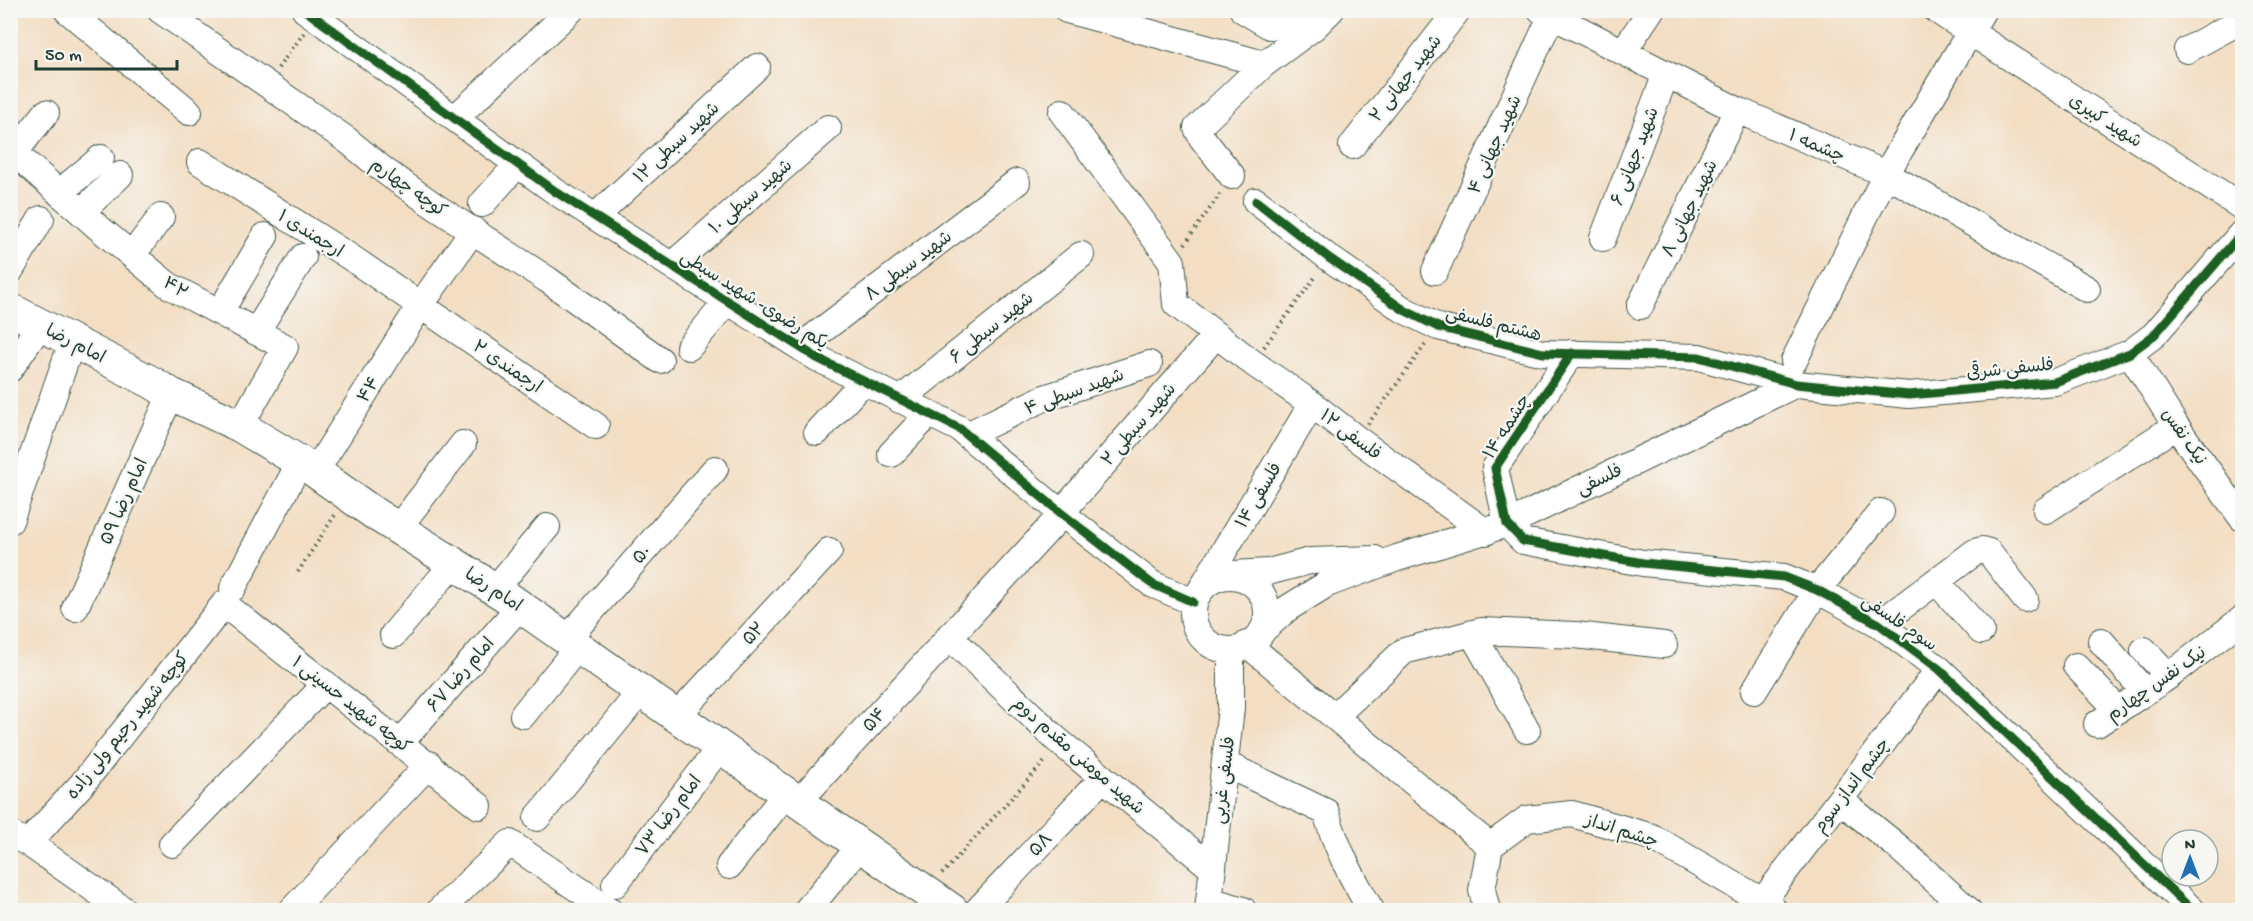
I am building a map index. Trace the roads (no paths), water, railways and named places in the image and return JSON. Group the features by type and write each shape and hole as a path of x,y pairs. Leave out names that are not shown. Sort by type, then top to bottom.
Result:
{"main road":[{"name":"امام رضا","path":"10,309 171,394 240,426 307,467 508,598 951,910"}],"street":[{"path":"67,10 189,112"},
{"name":"کوچه چهارم","path":"160,10 347,140 386,172 660,360"},
{"path":"455,118 571,10"},
{"path":"1067,10 1264,64"},
{"path":"1243,10 1270,26 1322,19"},
{"name":"۲ شهید جهانی","path":"1352,146 1458,10"},
{"path":"1623,52 1651,10"},
{"name":"شهید کبیری","path":"1936,10 2242,207"},
{"path":"1795,372 1886,174 1983,10"},
{"name":"چشمه ۱","path":"1549,12 1737,110 1886,174 2087,289"},
{"name":"۴ شهید جهانی","path":"1435,271 1549,12"},
{"name":"یکم رضوی- شهید سبطی","path":"314,13 556,192 800,347 863,382 960,429 1057,519 1152,584 1198,594"},
{"path":"1233,176 1202,138 1197,128 1264,64 1322,19"},
{"path":"2187,50 2242,20"},
{"name":"۱۲ شهید سبطی","path":"595,217 757,67"},
{"name":"۶ شهید جهانی","path":"1603,238 1665,74"},
{"name":"۸ شهید جهانی","path":"1640,306 1737,110"},
{"name":"۱۲ فلسفی","path":"1062,112 1172,262 1176,304 1357,439 1497,528"},
{"path":"12,151 46,113"},
{"name":"۱۰ شهید سبطی","path":"672,265 828,128"},
{"name":"۴۲","path":"12,151 58,193 168,285 285,347 240,426"},
{"path":"58,193 101,158"},
{"name":"۱ ارجمندی","path":"200,162 350,257 420,306"},
{"path":"482,204 518,164"},
{"path":"81,212 120,175"},
{"name":"۸ شهید سبطی","path":"800,347 1017,182"},
{"name":"هشتم فلسفی","path":"1256,201 1329,258 1404,310 1438,327 1543,354 1699,357 1795,372"},
{"path":"132,255 161,217"},
{"path":"10,271 41,219"},
{"name":"۴۴","path":"228,596 307,467 473,230"},
{"name":"فلسفی شرقی","path":"1795,372 1909,394 2055,382 2130,354 2154,335 2242,233"},
{"path":"220,312 265,236"},
{"name":"۶ شهید سبطی","path":"900,400 1081,255"},
{"path":"256,332 303,257"},
{"path":"689,347 728,301"},
{"name":"۲ ارجمندی","path":"420,306 596,426"},
{"path":"10,369 40,325"},
{"name":"۲ شهید سبطی","path":"949,636 1057,519 1216,335"},
{"path":"10,521 72,342"},
{"name":"۱۴ چشمه","path":"1497,528 1495,468 1572,353"},
{"name":"نیک نفس","path":"2130,354 2176,426 2240,506"},
{"name":"۴ شهید سبطی","path":"968,435 1044,398 1149,364"},
{"name":"فلسفی","path":"1397,558 1497,528 1795,372"},
{"path":"817,432 863,382"},
{"name":"۵۹ امام رضا","path":"75,608 171,394"},
{"name":"۱۴ فلسفی","path":"1198,594 1312,404"},
{"path":"891,454 929,414"},
{"path":"2046,510 2176,426"},
{"path":"398,528 463,444"},
{"name":"۵۰","path":"523,715 572,643 715,469"},
{"path":"1754,691 1817,590 1881,512"},
{"name":"امام رضا ۶۷","path":"401,742 508,598 547,527"},
{"name":"سوم فلسفی","path":"1497,528 1523,541 1643,563 1784,577 1817,590 1879,624 1939,669 2192,910"},
{"path":"1879,624 1975,552 1982,550 1989,552 2025,598"},
{"name":"۵۲","path":"677,716 829,551"},
{"path":"1397,558 1327,584 1288,608 1247,642 1215,647 1202,638 1193,621 1198,594 1228,575 1268,572 1310,561 1397,558"},
{"path":"393,636 454,563"},
{"path":"1228,575 1252,582 1263,594 1268,611 1247,642"},
{"path":"1936,581 1981,631"},
{"name":"کوچه شهید حسینی ۱","path":"228,596 326,684 479,806"},
{"name":"کوچه شهید رحیم ولی زاده","path":"19,838 83,783 228,596"},
{"name":"نیک نفس چهارم","path":"2076,666 2108,717 2169,676 2242,620"},
{"path":"1334,717 1404,651 1481,631 1575,634 1664,645"},
{"path":"1472,633 1527,730"},
{"name":"شهید مومنی مقدم دوم","path":"949,636 1061,743 1213,869"},
{"name":"۵۴","path":"729,866 949,636"},
{"path":"2101,641 2145,692"},
{"path":"1247,642 1490,846 1482,890 1487,910"},
{"name":"فلسفی غربی","path":"1209,905 1232,708 1247,642"},
{"path":"2144,650 2169,676"},
{"name":"چشم انداز سوم","path":"1768,906 1840,800 1939,669"},
{"path":"172,844 326,684"},
{"path":"537,819 642,691"},
{"name":"امام رضا ۷۳","path":"615,884 721,746"},
{"path":"292,910 429,764"},
{"path":"1225,764 1326,812 1331,830 1348,869 1371,910"},
{"name":"۵۸","path":"978,910 1103,778"},
{"path":"1840,800 1898,847 1968,910"},
{"name":"چشم انداز","path":"1490,846 1527,819 1572,814 1652,837 1768,906"},
{"path":"19,838 124,910"},
{"path":"440,910 510,843 609,910"},
{"path":"807,910 861,845"},
{"path":"1209,905 1243,910"}]}
